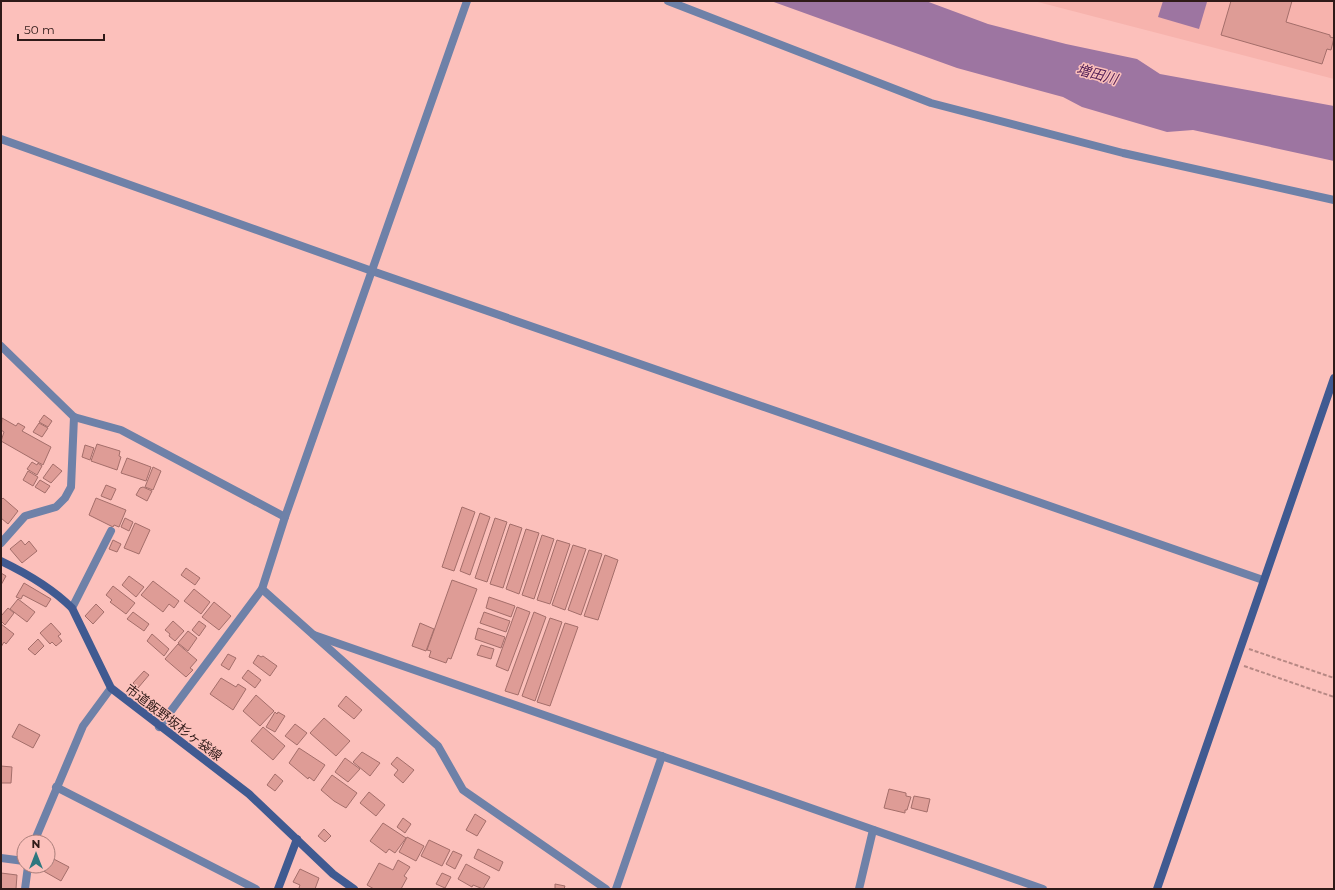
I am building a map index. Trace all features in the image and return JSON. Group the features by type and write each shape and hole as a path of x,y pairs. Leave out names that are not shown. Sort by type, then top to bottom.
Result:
{"street":[{"path":"160,727 262,589 285,517 467,1"},
{"path":"668,1 931,103 1123,154 1334,200"},
{"path":"1,139 372,271 1263,580"},
{"path":"1,346 74,417 121,430 285,517"},
{"path":"1157,889 1334,378"},
{"path":"1,544 25,516 56,507 65,498 71,487 74,417"},
{"path":"72,608 110,531"},
{"name":"市道飯野坂杉ヶ袋線","path":"1,561 20,570 63,599 72,608 110,688 249,794 333,874 354,889"},
{"path":"262,589 438,746 463,790 606,889"},
{"path":"314,635 1043,889"},
{"path":"37,834 83,726 110,688"},
{"path":"616,889 662,756"},
{"path":"56,787 256,889"},
{"path":"859,889 873,830"},
{"path":"278,889 297,839"},
{"path":"1,858 16,860"},
{"path":"25,889 27,874"}],"path":[{"path":"1240,646 1334,678"},
{"path":"1235,662 1334,697"}],"shaded area":[{"path":"1034,1 1334,1 1334,79 1138,28"}],"water":[{"name":"増田川","path":"771,1 926,1 988,24 1066,44 1137,59 1160,74 1334,106 1334,161 1193,130 1167,132 1082,107 1063,97 957,68"},
{"path":"1163,1 1207,2 1199,29 1158,17"}],"building":[{"path":"1231,1 1292,1 1286,22 1330,35 1330,37 1334,38 1331,50 1327,49 1322,64 1221,35"},
{"path":"44,415 52,421 48,427 39,422"},
{"path":"2,418 16,426 18,423 25,427 22,431 51,447 43,465 1,441 4,432 1,430"},
{"path":"39,423 48,428 42,437 33,432"},
{"path":"97,444 120,451 119,456 121,457 117,470 91,461"},
{"path":"85,445 94,448 90,460 82,457"},
{"path":"127,458 151,467 146,481 121,473"},
{"path":"32,462 37,465 38,463 42,466 37,475 27,469"},
{"path":"53,464 62,471 51,483 43,478"},
{"path":"153,467 161,471 153,490 145,487"},
{"path":"28,471 38,477 33,486 23,480"},
{"path":"40,480 50,486 45,493 35,487"},
{"path":"106,485 116,489 111,500 101,496"},
{"path":"143,487 152,491 147,501 136,495 140,488"},
{"path":"3,498 18,511 8,524 1,518 1,500"},
{"path":"96,498 126,510 119,527 114,525 113,527 89,515"},
{"path":"462,507 475,512 454,571 442,567"},
{"path":"480,513 490,517 470,575 460,571"},
{"path":"125,518 133,522 129,531 121,527"},
{"path":"495,518 507,522 487,582 475,578"},
{"path":"135,523 150,530 139,554 124,548"},
{"path":"510,524 522,528 503,588 490,584"},
{"path":"526,529 539,533 519,594 506,589"},
{"path":"542,535 554,539 534,599 522,595"},
{"path":"21,540 25,545 29,541 37,551 22,563 10,549"},
{"path":"113,540 121,544 117,552 109,549"},
{"path":"557,540 570,544 550,604 537,600"},
{"path":"573,545 586,549 565,610 552,605"},
{"path":"589,550 602,554 581,615 568,610"},
{"path":"605,555 618,560 598,620 584,616"},
{"path":"186,568 200,578 195,585 181,575"},
{"path":"1,573 6,576 1,585"},
{"path":"129,576 144,587 136,597 122,585"},
{"path":"452,580 477,589 451,659 448,658 446,663 429,657 431,651 427,650"},
{"path":"153,581 179,601 174,608 169,604 163,612 141,595"},
{"path":"24,583 51,599 46,607 23,595 21,599 16,597"},
{"path":"113,586 135,603 126,614 110,602 112,600 106,595"},
{"path":"194,589 210,602 201,614 184,601"},
{"path":"489,597 515,606 511,617 486,608"},
{"path":"18,599 35,612 27,622 10,609"},
{"path":"214,602 231,616 219,630 202,617"},
{"path":"96,604 104,612 93,624 85,616"},
{"path":"517,607 530,612 508,671 496,666"},
{"path":"8,608 14,613 5,625 1,621 1,616"},
{"path":"133,612 149,624 144,631 127,619"},
{"path":"484,612 510,621 506,632 480,623"},
{"path":"534,612 546,617 518,695 505,691"},
{"path":"550,618 562,622 535,701 522,696"},
{"path":"173,621 184,631 175,641 165,630"},
{"path":"199,621 206,626 199,636 192,630"},
{"path":"51,623 61,634 58,636 62,641 56,646 52,642 50,644 40,633"},
{"path":"420,623 434,629 426,651 412,646"},
{"path":"565,623 578,627 550,706 537,702"},
{"path":"1,624 14,634 6,644 4,642 1,647"},
{"path":"478,628 505,637 501,648 475,639"},
{"path":"188,631 197,638 188,651 178,643"},
{"path":"152,634 169,649 164,656 147,641"},
{"path":"38,639 44,646 35,655 28,649"},
{"path":"178,644 197,660 190,668 193,670 186,677 165,659"},
{"path":"481,645 494,649 491,659 477,655"},
{"path":"228,654 236,658 229,670 221,665"},
{"path":"258,655 261,657 263,656 277,666 270,676 253,663"},
{"path":"248,670 261,680 255,688 242,678"},
{"path":"144,671 149,675 138,688 133,683"},
{"path":"221,678 236,687 238,684 246,689 233,710 210,694"},
{"path":"256,695 274,711 260,726 243,711"},
{"path":"346,696 362,710 354,719 338,706"},
{"path":"275,712 285,716 275,732 266,727"},
{"path":"324,718 350,741 336,756 310,733"},
{"path":"19,724 40,735 33,748 12,737"},
{"path":"295,724 307,733 297,745 285,736"},
{"path":"263,727 285,746 273,760 251,741"},
{"path":"299,748 325,765 314,781 309,777 308,779 289,763"},
{"path":"362,752 380,763 370,776 353,762"},
{"path":"397,757 414,770 403,783 394,775 398,770 391,764"},
{"path":"345,758 360,769 348,782 335,772"},
{"path":"1,766 12,767 11,783 1,783"},
{"path":"275,774 283,781 275,791 267,785"},
{"path":"332,775 357,793 346,808 334,801 321,790"},
{"path":"889,789 906,793 906,796 911,797 905,813 884,808"},
{"path":"369,792 385,805 376,816 360,803"},
{"path":"914,796 930,799 927,812 911,808"},
{"path":"475,814 486,821 477,836 466,830"},
{"path":"403,818 411,824 405,833 397,827"},
{"path":"383,823 406,838 395,853 389,849 386,853 370,841"},
{"path":"324,829 331,836 325,842 318,836"},
{"path":"407,837 424,846 416,861 399,852"},
{"path":"429,840 450,850 442,866 421,856"},
{"path":"478,849 503,862 499,871 474,858"},
{"path":"453,851 462,855 455,869 446,864"},
{"path":"56,860 69,867 61,881 49,874 56,874"},
{"path":"398,860 410,867 404,876 407,878 401,889 374,889 367,885 379,863 393,870"},
{"path":"466,864 490,877 483,889 473,885 472,887 458,879"},
{"path":"300,869 319,878 315,889 302,889 299,888 300,885 293,882"},
{"path":"1,873 17,875 16,889 1,889"},
{"path":"442,873 451,877 445,888 436,884"},
{"path":"555,884 565,886 564,889 555,889"}]}
